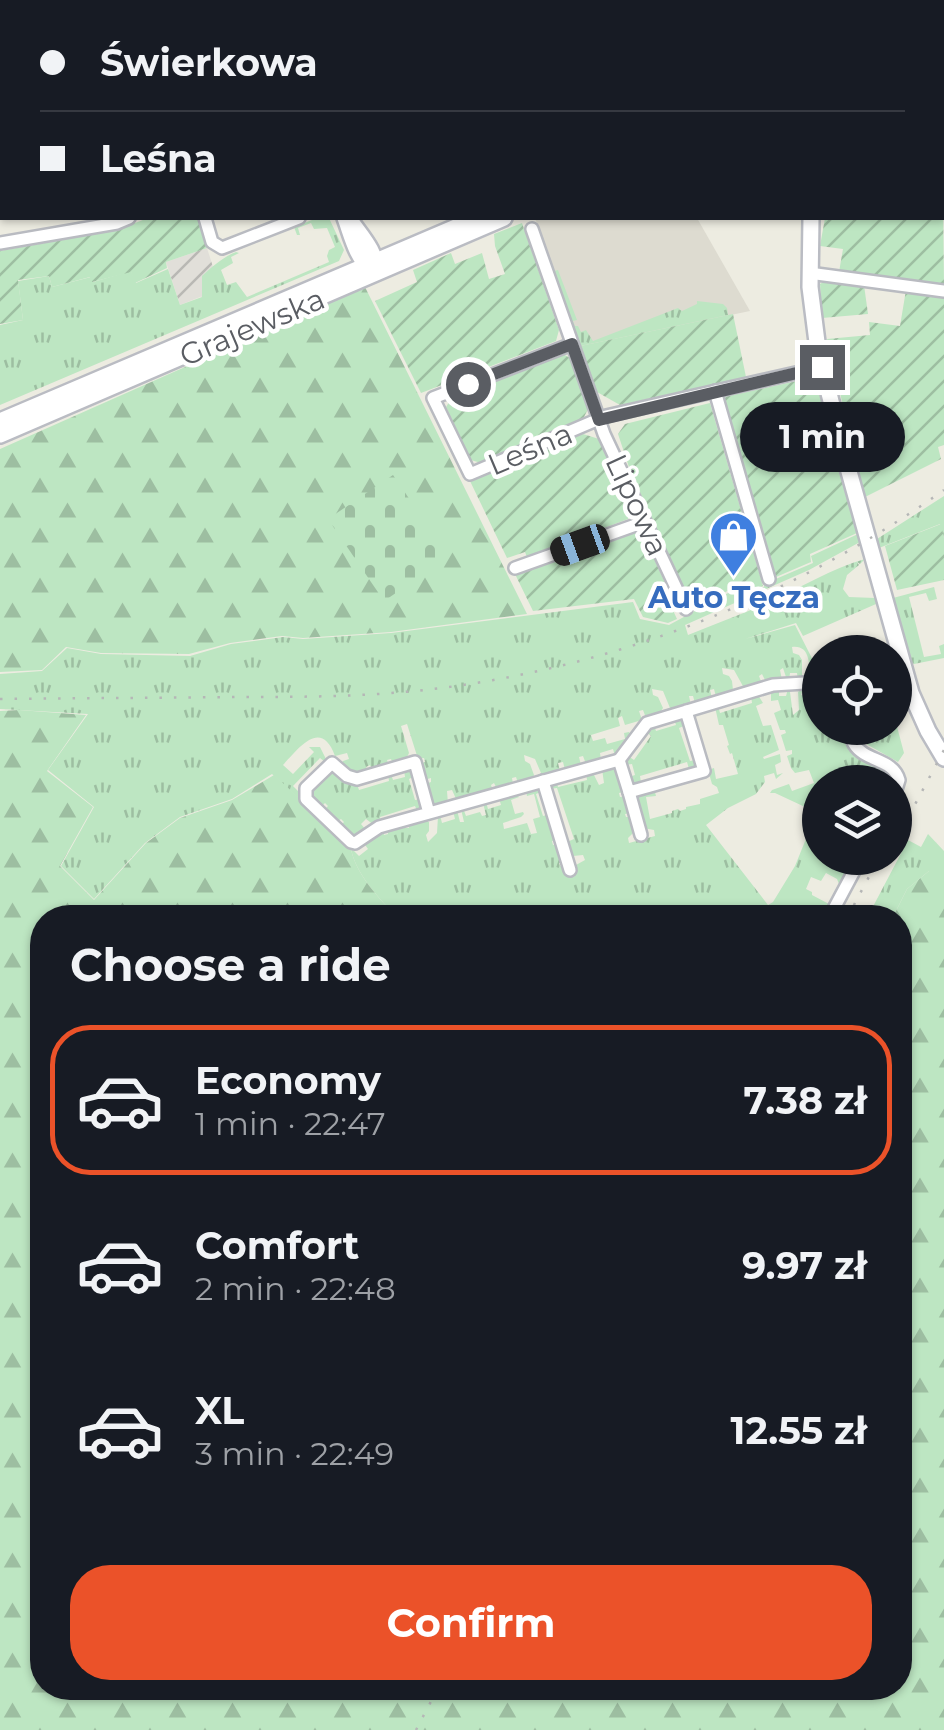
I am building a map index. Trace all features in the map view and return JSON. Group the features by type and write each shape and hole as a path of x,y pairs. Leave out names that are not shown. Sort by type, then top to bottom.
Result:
{"main road":[{"path":"349,220 368,245 372,267"},
{"name":"Grajewska","path":"0,435 473,220"},
{"name":"Grajewska","path":"0,421 372,267 499,220"},
{"path":"811,220 812,316 890,635"},
{"path":"912,699 944,758"}],"street":[{"path":"0,244 124,220"},
{"path":"206,220 212,242 222,248 294,220"},
{"name":"Lipowa","path":"532,229 599,420 686,610"},
{"path":"809,273 944,291"},
{"name":"Leśna","path":"572,344 433,398 470,474 599,420 822,367"},
{"path":"715,392 769,579"},
{"path":"515,568 644,522"},
{"path":"430,813 414,762 356,779 346,776 332,763 304,794 355,843 379,827 430,813 620,760 646,723 773,685 802,684"},
{"path":"629,792 704,770 686,711"},
{"path":"856,745 887,765"},
{"path":"620,760 641,836"},
{"path":"544,781 570,870"},
{"path":"836,905 852,875"}],"shaded area":[{"path":"536,220 698,220 750,311 580,346"},
{"path":"207,248 220,289 180,305 166,262"}],"green space":[{"path":"143,220 199,220 207,248 166,262 167,268 135,283 131,272 52,287 49,276 18,280 23,320 0,324 0,251 117,230"},
{"path":"312,220 330,220 344,250 339,261 0,405 0,325 23,320 18,281 49,276 52,287 91,277 93,282 131,271 136,283 168,269 180,305 202,297 202,276 236,252 239,253 231,257 233,263 221,270 227,285 236,282 247,297 329,262 329,250 335,247 327,228 314,229 311,223 298,228 297,235 294,227"},
{"path":"825,220 943,220 944,286 839,272 843,249 820,246"},
{"path":"522,223 559,330 556,341 421,393 375,301 417,282 413,270 451,253 455,264 482,253 489,279 505,274 494,234"},
{"path":"558,270 577,320 573,321 575,326 581,332 586,330 593,341 678,308 682,311 697,301 723,304 728,315 580,346 554,271"},
{"path":"825,281 864,285 868,314 822,318 820,284"},
{"path":"365,287 527,614 391,632 282,636 230,643 189,654 101,653 66,647 42,670 0,672 0,449"},
{"path":"906,290 944,296 944,445 938,447 941,459 865,497 827,339 870,335 869,322 900,326"},
{"path":"733,314 746,377 620,405 597,392 580,346"},
{"path":"563,354 570,358 589,407 583,419 481,463 471,460 446,407 452,398"},
{"path":"815,377 857,533 810,554 811,562 776,577 724,397"},
{"path":"710,403 763,586 748,591 729,590 694,610 631,473 618,434 625,424"},
{"path":"583,434 599,439 630,509 628,519 527,557 525,552 507,558 470,481"},
{"path":"393,475 449,557 384,601 328,519"},
{"path":"944,496 944,538 940,524 879,548 877,539"},
{"path":"941,524 944,580 897,590 885,546"},
{"path":"635,533 644,537 674,602 670,604 677,619 668,623 643,617 634,599 533,611 515,574"},
{"path":"858,534 860,542 809,570 685,625 688,635 770,602 828,573 852,563 865,559 857,562 859,565 847,575 843,589 849,597 875,598 876,604 805,635 796,623 745,639 795,625 802,639 802,649 792,647 802,660 802,676 798,680 797,673 790,673 787,680 783,668 782,680 766,682 762,674 762,684 744,688 734,670 722,668 732,681 733,690 716,697 714,689 710,690 712,698 695,703 693,696 689,696 691,705 674,710 663,691 652,689 663,708 659,714 646,718 643,710 639,711 642,720 625,725 622,716 618,718 620,726 591,735 593,741 605,738 607,744 625,739 624,733 629,732 631,735 615,756 613,749 600,753 601,760 586,764 583,756 579,757 581,765 565,770 563,762 558,763 560,771 545,775 535,759 524,755 534,775 532,779 518,783 516,777 512,778 513,784 497,789 494,783 493,791 457,801 452,790 447,791 448,804 433,806 425,784 431,778 424,780 419,764 425,762 424,758 418,759 407,724 401,726 409,753 405,761 393,764 391,759 387,760 389,766 372,770 370,765 366,767 368,772 354,775 341,765 349,759 347,753 335,756 323,739 317,738 303,745 283,765 293,774 314,752 309,747 320,747 327,761 320,758 293,786 328,825 272,774 232,799 180,817 145,843 94,899 61,866 94,807 48,770 88,714 0,709 0,674 42,671 67,648 101,654 190,656 231,644 283,637 391,633 633,602 640,619 669,625 730,592 764,587 813,563 811,556"},
{"path":"934,587 937,599 929,601 926,593 909,597 924,657 941,654 939,646 944,644 944,658 912,662 912,635 903,635 893,598"},
{"path":"779,689 779,696 786,696 788,689 793,715 799,710 798,692 802,689 802,745 852,745 881,765 802,765 802,772 795,773 787,756 792,750 786,751 781,735 785,730 780,730 774,713 781,710 778,700 771,701 771,691"},
{"path":"758,695 763,703 756,706 763,726 771,725 779,750 763,757 780,754 781,762 775,765 777,775 783,773 776,779 774,773 764,776 765,782 756,794 706,825 768,905 386,905 362,875 351,848 359,856 368,849 363,842 383,830 384,835 388,834 387,829 404,824 409,828 408,823 424,819 429,822 428,842 437,833 438,816 442,823 455,819 453,811 457,810 460,822 464,822 461,809 466,816 480,812 486,815 483,803 488,809 501,805 499,798 515,793 519,797 511,800 515,814 524,814 503,823 504,829 527,823 531,834 537,833 533,819 540,817 534,794 527,796 526,791 538,787 543,791 536,794 543,816 550,814 557,840 552,841 553,845 559,844 564,861 560,866 565,865 570,878 575,876 576,865 585,860 583,855 573,856 567,842 574,839 557,788 550,789 552,782 556,780 558,787 587,780 586,773 592,771 599,785 604,783 602,769 613,766 624,792 619,793 620,797 626,796 631,813 626,817 632,817 635,831 628,838 629,843 655,836 654,830 643,828 634,800 637,794 654,788 656,796 646,797 650,819 700,804 700,799 719,793 708,770 714,768 716,779 738,774 715,707 720,713 752,703 751,696"},
{"path":"0,711 86,715 47,771 93,807 60,866 94,900 146,843 180,818 232,800 274,775 350,845 362,875 386,905 30,905 30,1700 912,1700 912,905 899,905 907,889 929,871 944,871 944,1730 0,1730"},
{"path":"683,718 686,725 679,728 690,761 696,760 695,766 689,769 687,762 640,776 641,783 633,783 629,777 635,775 632,764 625,765 628,756 634,760 651,736 646,731 654,725 656,731 676,725 674,719"},
{"path":"868,745 902,745 904,753 898,762"},
{"path":"408,768 415,776 409,779 415,800 421,799 422,810 418,813 415,806 380,817 381,823 374,825 366,819 361,824 366,830 356,839 339,827 344,822 341,819 335,823 323,811 328,806 325,803 320,808 311,799 309,792 333,770 357,784 359,790 389,781 391,774 393,780 405,777 404,770"},
{"path":"789,784 792,791 802,787 802,806 770,793"},
{"path":"928,834 944,851 944,871 929,871 907,889 899,905 874,905 890,875 912,875 912,842 921,847"},
{"path":"802,849 802,875 825,875 821,881 811,877 806,889 829,904 768,905"}],"railway":[{"path":"0,699 309,697 384,694 502,679 636,645 701,621 826,563 944,490"},
{"path":"912,810 944,750"},
{"path":"854,905 870,875"},
{"path":"416,1730 432,1700"}],"place":[{"name":"Auto Tęcza","path":"734,578"}],"route":[{"path":"468,384 572,344 599,420 822,367"}]}
